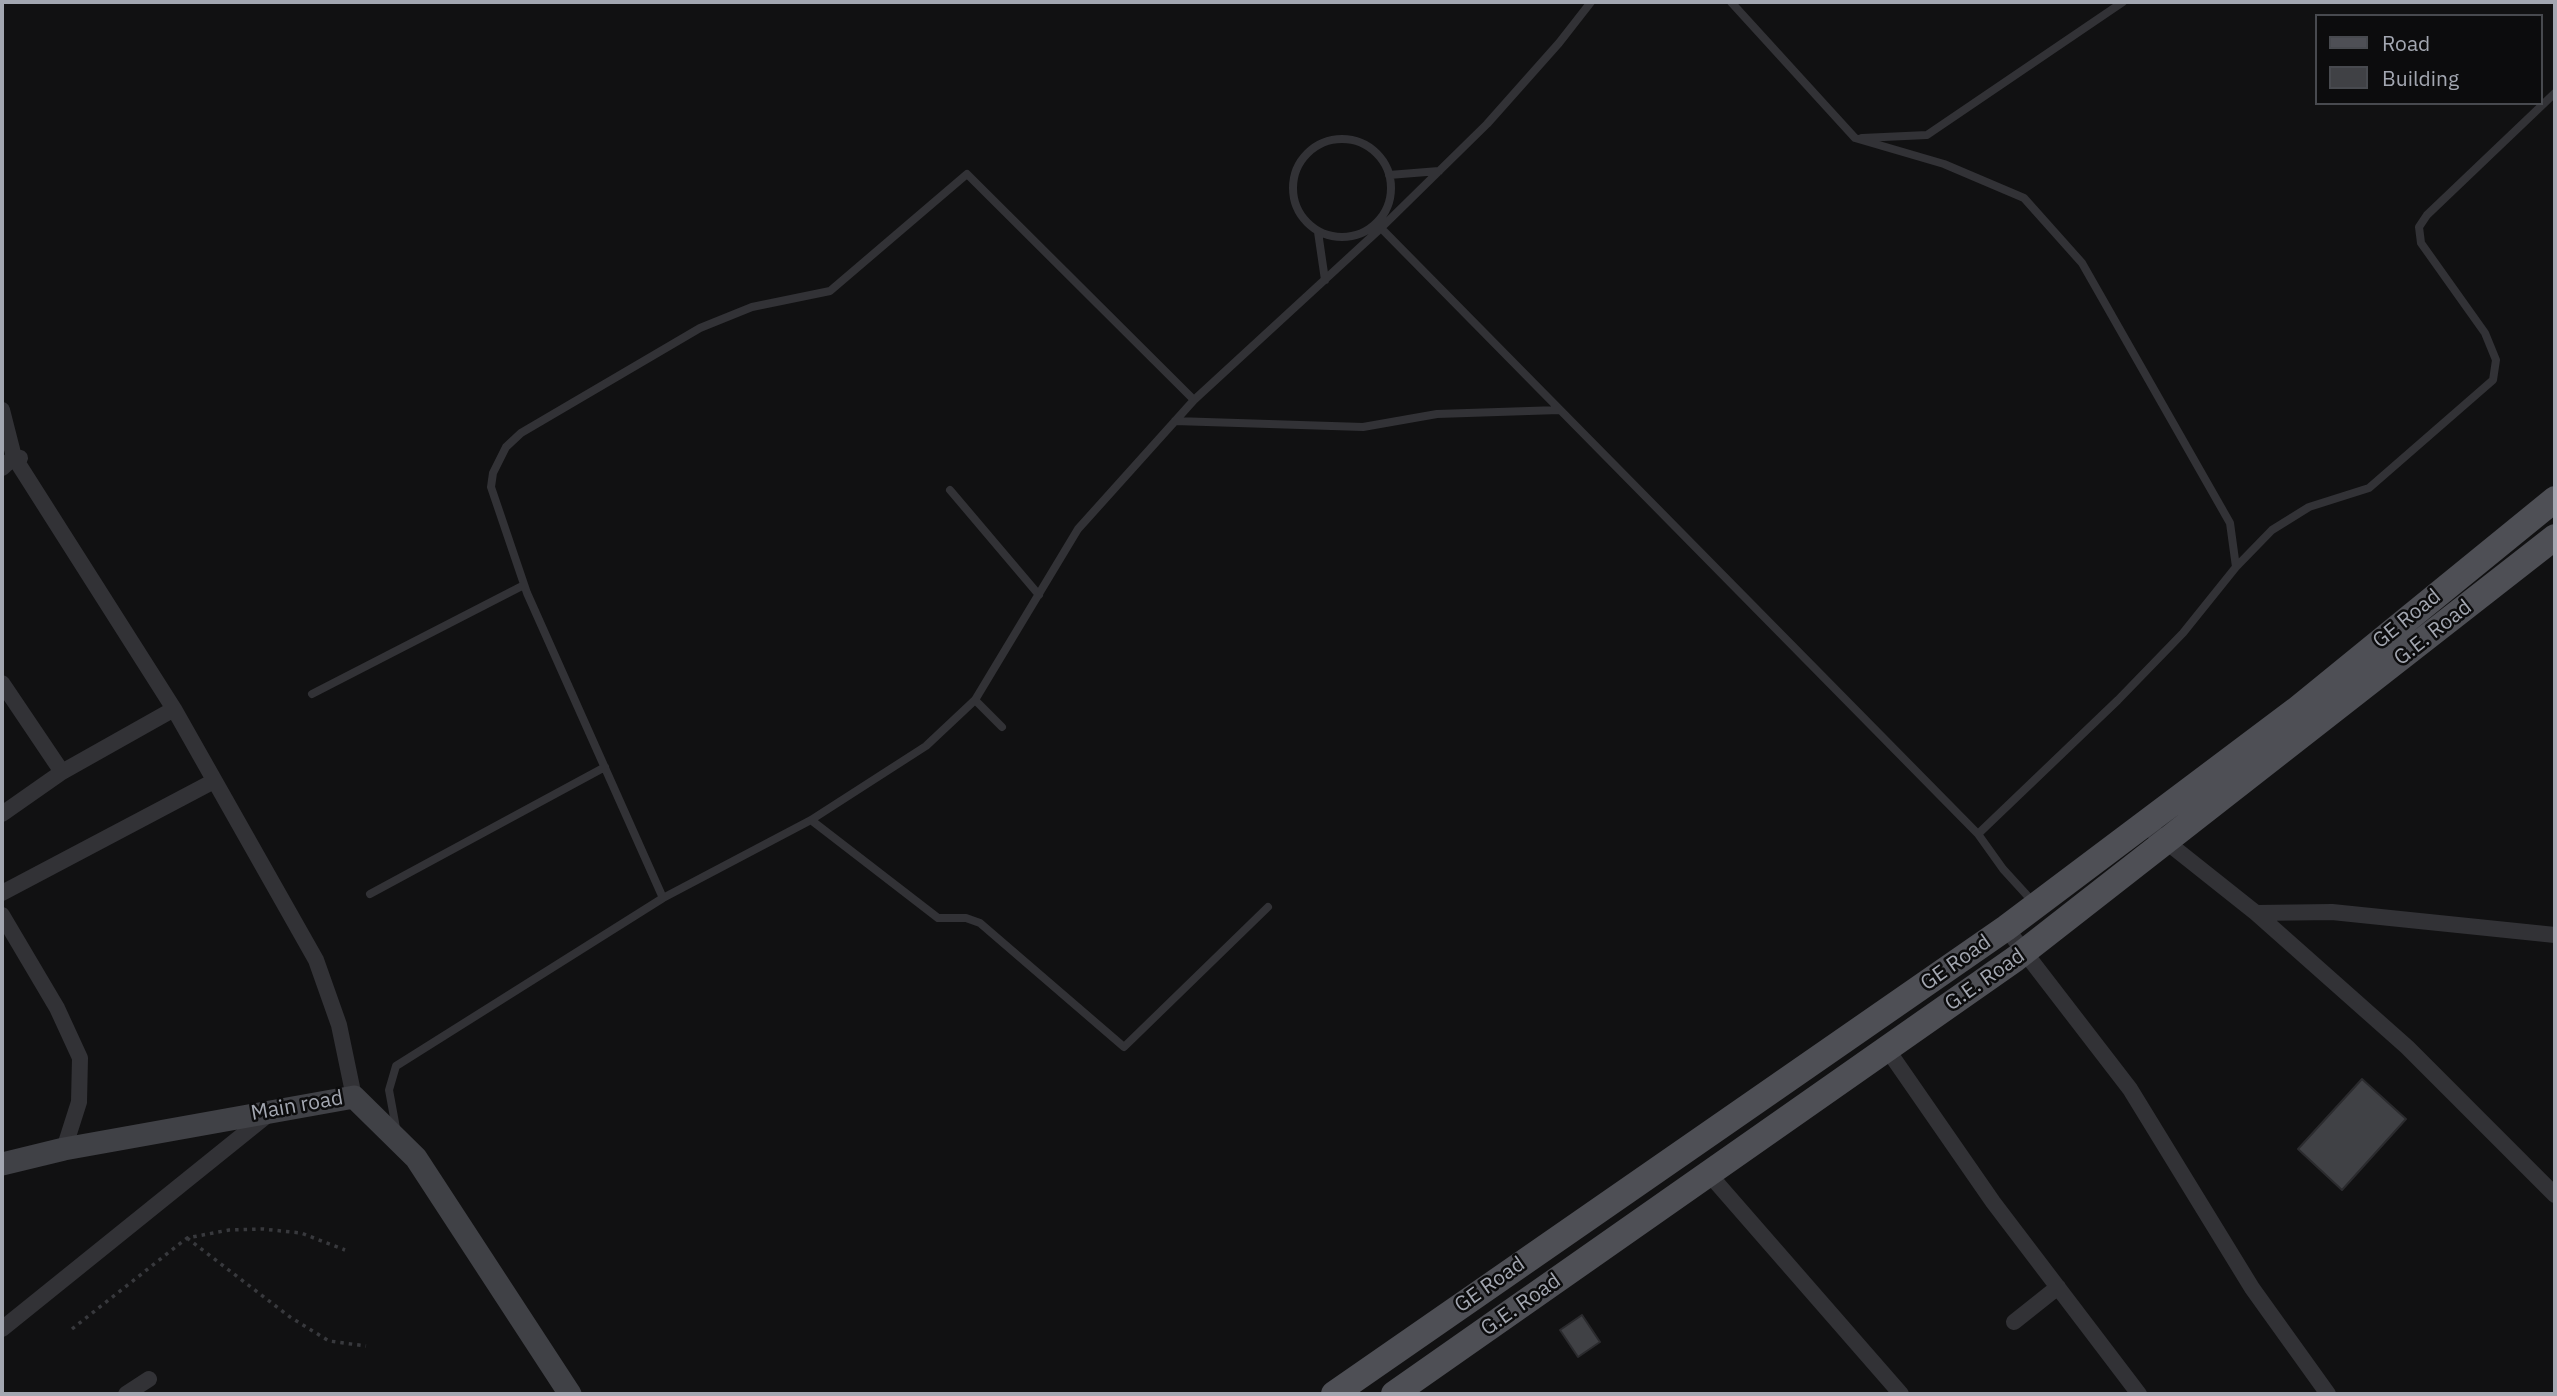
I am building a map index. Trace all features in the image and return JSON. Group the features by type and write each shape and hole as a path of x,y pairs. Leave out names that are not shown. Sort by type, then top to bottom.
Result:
{"main road":[{"name":"GE Road","path":"1334,1394 2006,928 2296,710 2555,499"},
{"name":"G.E. Road","path":"1394,1394 2023,953 2555,537"}],"street":[{"path":"2,410 12,461 174,709 316,960 339,1025 354,1097"},
{"path":"2,683 62,772"},
{"path":"2,814 62,772 174,709"},
{"path":"2,892 214,781"},
{"path":"2144,824 2256,913 2407,1047 2555,1195"},
{"path":"2256,913 2332,912 2555,935"},
{"path":"2,915 57,1008 80,1058 79,1102 64,1149"},
{"path":"2006,928 2130,1089 2252,1288 2328,1394"},
{"path":"1886,1049 1993,1202 2139,1394"},
{"name":"Main road","path":"2,1164 64,1149 354,1097 416,1158 570,1394"},
{"path":"2,1329 275,1110"},
{"path":"1709,1174 1901,1394"},
{"path":"2014,1322 2058,1287"},
{"path":"126,1394 149,1379"}],"lane":[{"path":"398,1141 389,1090 396,1066 663,898 811,820 926,746 975,700 1078,530 1194,400 1325,280 1378,225 1439,171 1559,43 1591,2"},
{"path":"1731,2 1855,138 1944,164 2024,198 2082,263 2230,523 2236,567"},
{"path":"1855,138 1927,135 2123,2"},
{"path":"1978,834 2118,701 2272,530 2309,507 2369,488 2493,380 2497,360 2485,333 2421,243 2419,227 2427,215 2542,105"},
{"path":"1337,139 1360,142 1383,161 1390,175 1388,205 1378,225 1352,236 1335,237 1318,232 1305,221 1296,207 1292,190 1295,173 1303,158 1315,146 1337,139"},
{"path":"1390,175 1439,171"},
{"path":"663,898 524,585 491,487 493,473 506,447 521,433 700,328 752,307 830,291 967,174 1194,400"},
{"path":"1378,225 1978,834 2003,869 2036,905"},
{"path":"1318,232 1325,280"},
{"path":"1175,421 1363,427 1437,414 1559,410"},
{"path":"950,490 1039,595"},
{"path":"312,694 524,585"},
{"path":"975,700 1002,727"},
{"path":"370,894 605,767"},
{"path":"811,820 938,918 966,918 980,923 1124,1047 1268,907"}],"path":[{"path":"72,1329 187,1238 229,1230 263,1229 301,1233 345,1250"},
{"path":"187,1238 290,1317 329,1341 366,1346"}],"building":[{"path":"2362,1079 2406,1119 2342,1190 2298,1149"},
{"path":"1582,1315 1600,1342 1578,1357 1560,1330"}]}
